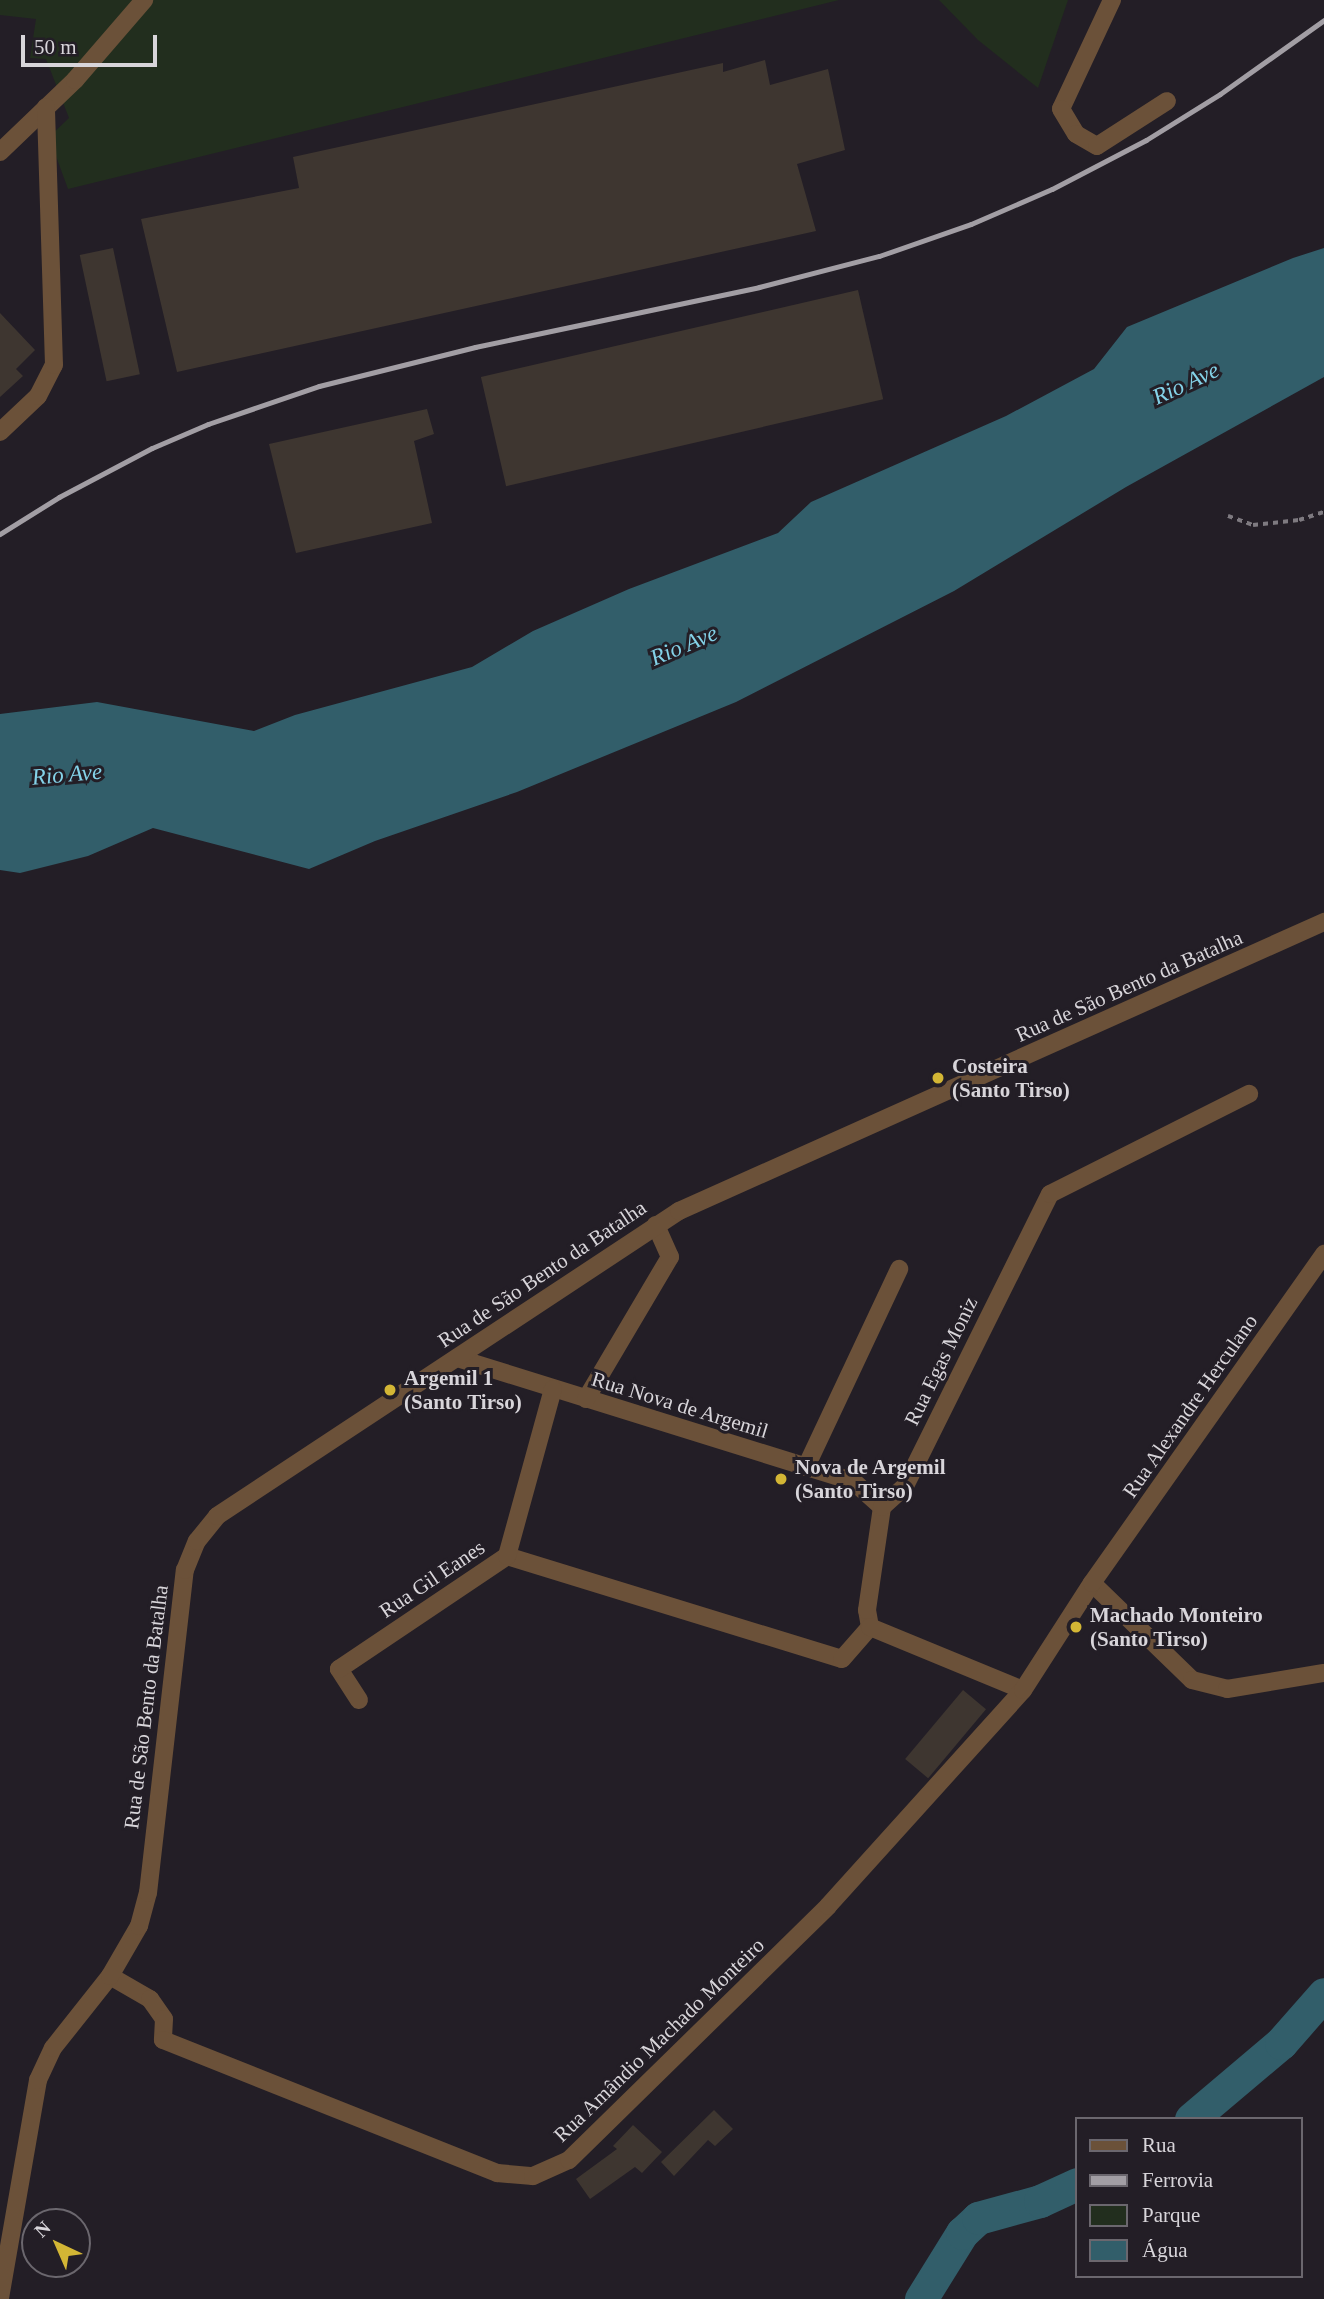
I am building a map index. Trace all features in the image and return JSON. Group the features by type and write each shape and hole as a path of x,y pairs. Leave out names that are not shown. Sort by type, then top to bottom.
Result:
{"street":[{"path":"0,152 75,80 144,0"},
{"path":"1112,0 1062,109 1076,134 1097,146 1167,101"},
{"path":"0,432 38,396 54,365 46,107"},
{"path":"0,139 26,127"},
{"name":"Rua de São Bento da Batalha","path":"0,2298 38,2080 53,2048 110,1976 139,1926 148,1893 185,1570 197,1541 217,1516 656,1226 691,1206 1324,922"},
{"name":"Rua Egas Moniz","path":"882,1507 905,1486 1050,1194 1249,1094"},
{"path":"586,1399 670,1258 656,1226"},
{"name":"Rua Alexandre Herculano","path":"1093,1583 1324,1254"},
{"path":"806,1467 899,1269"},
{"name":"Rua Nova de Argemil","path":"457,1358 853,1481 882,1507"},
{"name":"Rua Gil Eanes","path":"359,1700 339,1669 507,1556 553,1389"},
{"path":"870,1627 867,1610 882,1507"},
{"path":"507,1556 842,1659 870,1627"},
{"path":"1093,1583 1192,1680 1227,1689 1324,1673"},
{"name":"Rua Amândio Machado Monteiro","path":"110,1976 150,1999 164,2019 163,2040 497,2173 533,2176 569,2160 664,2070 828,1906 1023,1690 1093,1583"},
{"path":"870,1627 1023,1690"}],"path":[{"path":"1228,516 1253,525 1299,520 1324,512"}],"green space":[{"path":"0,0 839,0 68,189 49,137 69,118 46,59 30,58 36,19 0,15"},
{"path":"939,0 1068,0 1038,88 978,40"}],"water":[{"name":"Rio Ave","path":"1324,248 1324,377 1126,487 954,591 736,702 517,792 375,841 309,869 153,828 88,856 20,873 0,870 0,714 97,702 254,731 295,715 472,667 533,631 629,589 778,533 811,502 1006,416 1094,369 1127,327 1293,258"}],"building":[{"path":"765,60 770,85 828,69 845,150 797,164 816,231 177,372 141,219 299,188 293,157 723,63 723,72"},
{"path":"113,248 140,374 107,381 80,255"},
{"path":"858,290 883,399 506,486 481,377"},
{"path":"0,313 35,350 16,369 23,376 0,397"},
{"path":"427,409 434,434 414,441 432,523 296,553 269,444"},
{"path":"963,1690 986,1709 928,1778 905,1759"},
{"path":"714,2110 733,2129 715,2146 708,2140 674,2176 661,2162"},
{"path":"633,2125 662,2152 642,2173 635,2167 590,2199 576,2179 617,2149 613,2146"}],"waterway":[{"path":"1193,2117 1281,2043 1324,1994"},
{"path":"921,2299 962,2233 978,2218 1040,2201 1076,2184"}],"railway":[{"path":"0,534 59,497 152,448 208,424 319,386 475,347 759,287 879,256 971,224 1052,189 1146,140 1220,94 1324,20"}],"place":[{"name":"Costeira (Santo Tirso)","path":"938,1078"},
{"name":"Argemil 1 (Santo Tirso)","path":"390,1390"},
{"name":"Nova de Argemil (Santo Tirso)","path":"781,1479"},
{"name":"Machado Monteiro (Santo Tirso)","path":"1076,1627"}]}
